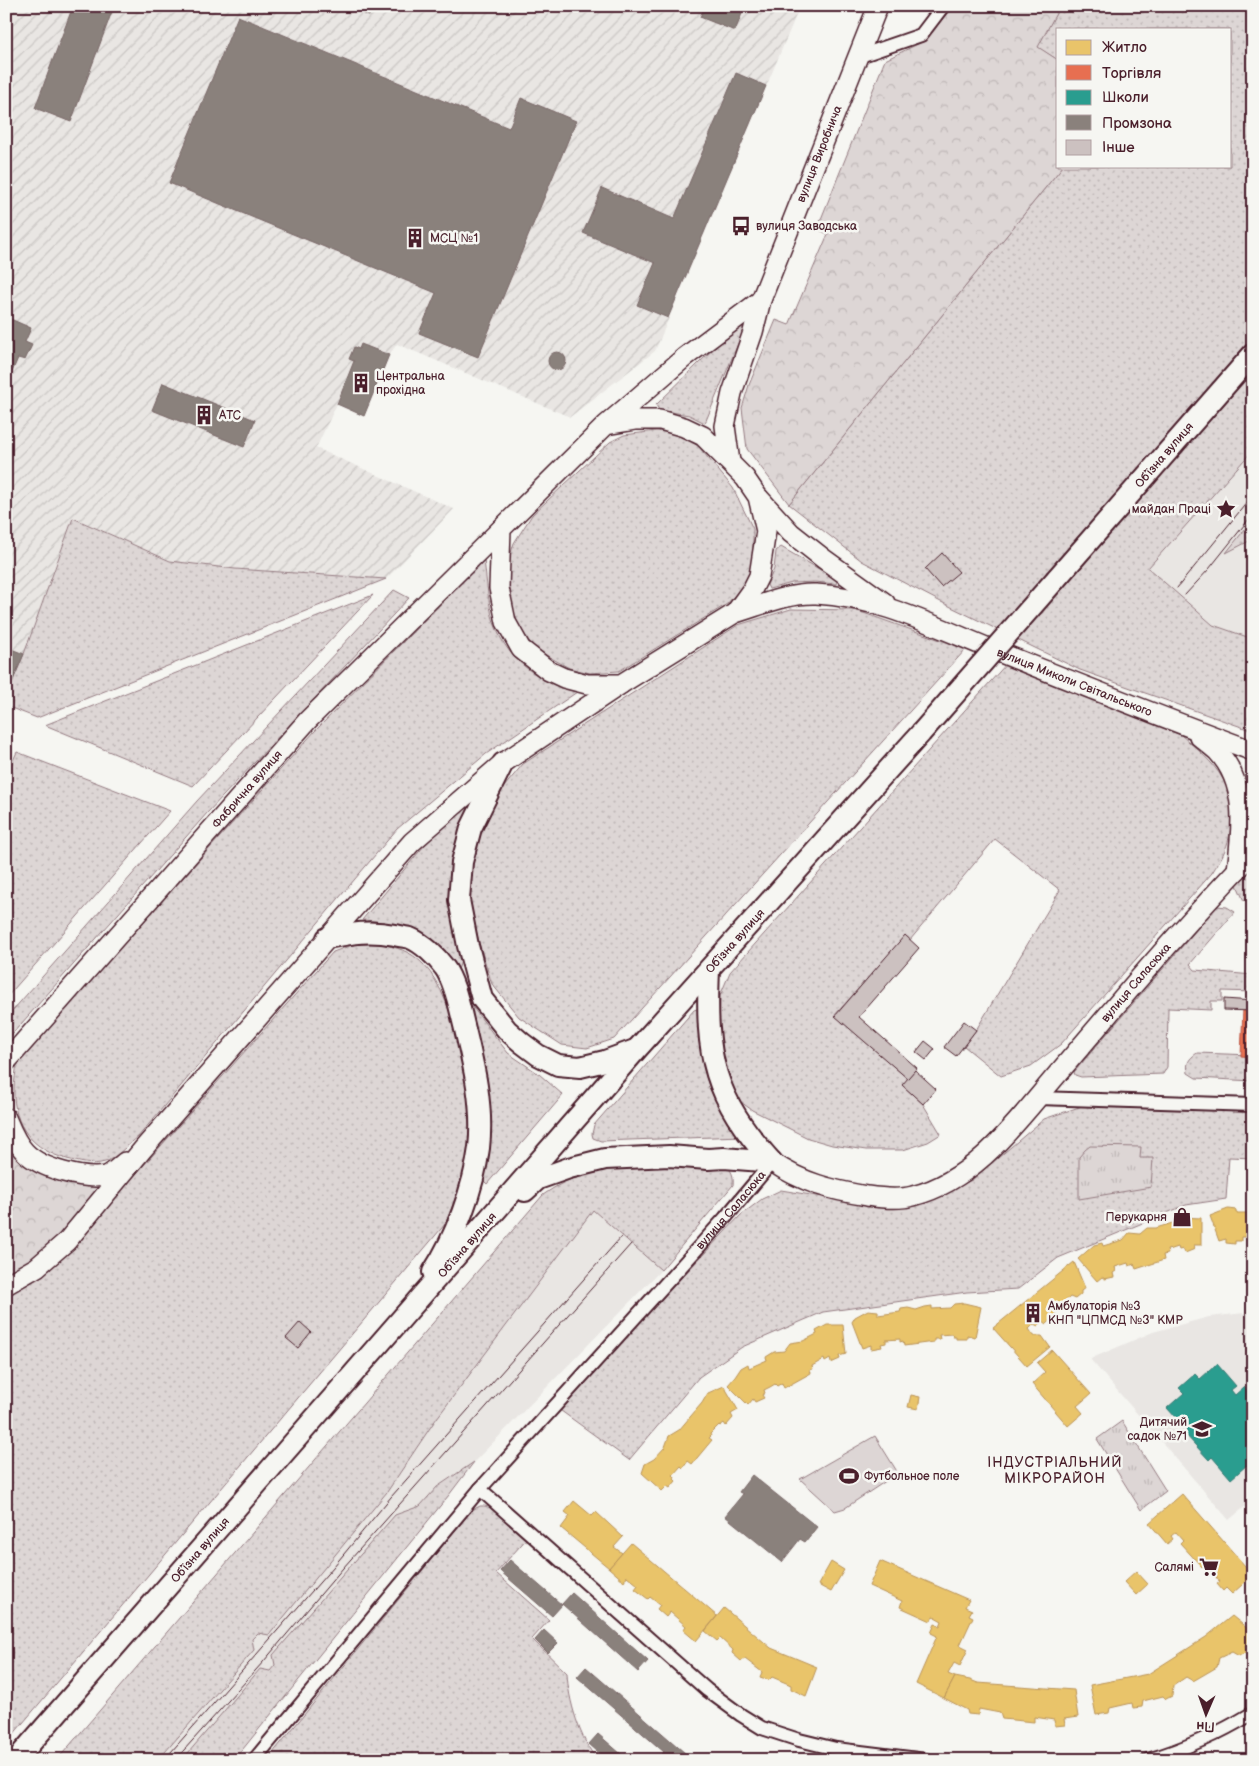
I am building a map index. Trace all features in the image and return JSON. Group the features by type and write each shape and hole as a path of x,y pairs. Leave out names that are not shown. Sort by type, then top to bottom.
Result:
{"main road":[{"name":"вулиця Виробнича","path":"730,462 725,426 732,393 753,332 761,300 878,6"},
{"name":"Фабрична вулиця","path":"6,1062 308,720 606,425 685,356 761,300"},
{"name":"Обʼїзна вулиця","path":"16,1760 637,1049 921,733 1253,354"},
{"path":"606,425 636,420 660,420 684,427 703,436 745,478 758,497 791,533 897,611"},
{"path":"736,613 753,588 759,576 762,563 766,531 758,497"},
{"path":"501,529 498,588 506,622 521,649 549,671 564,678 588,684 620,684"},
{"path":"6,1285 37,1267 67,1241 143,1149 412,842 503,762 620,684 736,613 791,595 814,594 846,597 897,611"},
{"name":"вулиця Миколи Світальського","path":"897,611 1253,751"},
{"path":"1188,727 1222,758 1230,770 1240,798 1242,830 1237,870"},
{"path":"503,762 471,828 462,862 459,900 468,946 482,1000 507,1030 522,1043 538,1055 558,1065 580,1067 605,1062 637,1049"},
{"name":"вулиця Саласюка","path":"772,1162 807,1182 838,1191 878,1198 911,1197 947,1184 979,1161 1014,1126 1154,961 1253,852"},
{"path":"327,938 353,933 376,932 410,938 430,952 445,968 458,999 476,1076 480,1118 479,1148 473,1178 458,1224 435,1269 406,1315"},
{"path":"709,970 708,1024 712,1057 718,1082 741,1124 772,1162"},
{"path":"6,1118 14,1137 26,1153 51,1168 80,1175 107,1176 143,1149"},
{"path":"480,1231 538,1179 598,1160 669,1156 772,1162"}],"street":[{"path":"857,57 921,35 943,6"},
{"path":"1038,1098 1253,1106"},
{"name":"вулиця Саласюка","path":"254,1760 480,1489 725,1218 772,1162"},
{"path":"480,1489 707,1690 762,1728 836,1749 926,1760"},
{"path":"1148,1760 1222,1731 1253,1713"}],"shaded area":[{"path":"6,6 800,6 655,351 570,417 397,344 389,355 364,416 337,404 316,448 454,509 386,579 235,569 170,561 73,518 24,654 6,697"},
{"name":"майдан Праці","path":"1253,450 1253,639 1213,625 1147,568"},
{"path":"593,1210 661,1270 474,1462 437,1487 420,1506 395,1515 273,1655 276,1665 270,1671 260,1670 182,1760 158,1760 254,1650 252,1640 258,1633 269,1634 387,1492 434,1422"},
{"name":"Дитячий садок №71","path":"1253,1312 1253,1500 1229,1520 1090,1359 1153,1332 1209,1317"}],"green space":[{"path":"953,6 1060,6 1038,47 1056,59 1056,168 1061,168 789,504 747,449 742,408 749,385 776,320 789,325 828,234 817,229 885,60 926,40"},
{"path":"1060,6 1253,6 1253,450 1148,568 1213,625 1253,639 1253,731 1080,670 862,561 789,504 1061,168 1232,168 1232,28 1056,28 1056,59 1037,47"},
{"path":"743,320 747,322 705,423 689,415 659,410 656,405"},
{"path":"656,431 671,432 685,437 699,447 733,488 753,529 753,558 749,575 727,604 619,671 590,673 569,668 537,650 518,625 508,590 508,563 514,543 532,515 610,442 624,435"},
{"path":"73,518 170,561 235,569 386,579 37,718 6,706 6,697 24,654"},
{"path":"1253,519 1253,539 1226,553"},
{"path":"781,547 838,580 836,584 815,582 792,583 769,589 767,585 774,569 776,551"},
{"path":"484,560 494,623 509,651 532,672 561,687 577,692 486,754 397,829 138,1137 122,1151 105,1162 90,1164 55,1155 35,1143 27,1135 17,1115 14,1090 17,1063 315,731"},
{"path":"394,590 409,598 208,812 6,1041 6,1018 197,801"},
{"path":"373,595 193,786 45,725"},
{"path":"791,609 855,610 966,649 614,1039 587,1048 562,1045 519,1017 492,984 479,943 470,902 471,865 481,830 499,793 523,764 738,625"},
{"path":"1008,662 1181,735 1209,761 1227,787 1232,814 1230,833 1224,853 1212,873 1061,1044 1031,1066 1001,1076 964,1046 976,1030 1060,890 995,839 910,940 905,936 835,1015 908,1079 902,1085 923,1104 941,1134 928,1142 903,1150 866,1150 832,1145 808,1138 752,1110 738,1100 730,1083 719,1027 720,996 730,972"},
{"path":"17,752 170,811 6,998 6,775"},
{"path":"475,797 450,903 461,961 458,970 438,945 423,934 403,926 362,920 424,846"},
{"path":"1253,868 1253,891 1244,901 1237,885"},
{"path":"1217,906 1227,907 1235,912 1190,964 1195,970 1253,975 1253,992 1222,991 1222,1001 1211,1001 1211,1010 1168,1008 1167,1067 1163,1074 1081,1077 1075,1075 1074,1072"},
{"path":"378,943 408,953 424,965 436,981 446,1001 461,1052 469,1104 469,1147 463,1176 446,1223 6,1743 6,1295 41,1274 73,1245 333,952 352,945"},
{"path":"470,1004 508,1053 539,1074 563,1095 487,1184 482,1179 489,1134 490,1104 483,1061"},
{"path":"697,1009 699,1011 702,1062 707,1079 721,1109 742,1136 601,1141 593,1138 594,1125 694,1010"},
{"path":"1197,1053 1253,1055 1253,1081 1196,1078 1188,1073 1187,1066 1190,1059"},
{"path":"1088,1104 1253,1110 1253,1158 1229,1157 1226,1199 1186,1205 1058,1258 1018,1289 967,1292 823,1312 742,1347 699,1377 629,1460 557,1408 741,1215 762,1199 781,1190 877,1206 941,1193 972,1180 1044,1119"},
{"path":"6,1140 99,1186 59,1235 32,1259 6,1273"},
{"path":"1090,1146 1141,1147 1140,1158 1153,1158 1151,1187 1079,1199 1079,1157"},
{"path":"654,1164 724,1164 732,1173 733,1185 661,1270 593,1210 434,1422 387,1492 269,1635 258,1633 252,1639 254,1650 158,1760 57,1760 543,1195 563,1183 585,1174 607,1169"},
{"path":"1122,1421 1166,1491 1141,1510 1097,1439"},
{"name":"Футбольное поле","path":"875,1436 898,1473 845,1508 835,1511 800,1479"},
{"path":"474,1462 234,1760 182,1760 260,1669 270,1671 275,1665 273,1655 395,1515 420,1506 437,1487"},
{"path":"480,1506 488,1506 501,1512 529,1536 496,1573 549,1620 532,1639 567,1673 576,1719 586,1742 598,1760 267,1760 472,1510"}],"building: Житло":[{"path":"1228,1209 1236,1210 1236,1213 1253,1213 1253,1237 1241,1237 1241,1241 1235,1241 1235,1244 1226,1243 1226,1239 1219,1241 1210,1216"},
{"path":"1181,1217 1201,1218 1201,1245 1194,1245 1195,1249 1185,1253 1183,1249 1179,1250 1178,1247 1167,1250 1168,1254 1163,1255 1164,1260 1136,1269 1134,1264 1129,1266 1128,1263 1115,1267 1114,1277 1105,1279 1102,1277 1097,1281 1078,1259 1094,1245 1102,1243 1103,1246 1123,1240 1129,1233 1140,1234 1147,1228 1156,1228 1176,1222 1175,1219"},
{"name":"Амбулаторія №3 КНП \"ЦПМСД №3\" КМР","path":"1074,1262 1085,1288 1075,1299 1070,1297 1054,1312 1057,1315 1047,1324 1043,1321 1038,1326 1034,1324 1029,1329 1034,1336 1042,1336 1050,1347 1027,1366 993,1328"},
{"path":"964,1303 981,1307 975,1337 967,1335 967,1339 956,1339 952,1334 939,1335 940,1339 934,1339 934,1342 904,1346 903,1341 900,1342 900,1339 886,1340 886,1343 881,1344 882,1347 871,1349 871,1345 862,1348 852,1322 855,1317 868,1310 878,1311 878,1315 900,1312 901,1309 908,1308 916,1310 932,1306 932,1309 950,1308 954,1304"},
{"path":"827,1325 843,1325 846,1354 839,1356 840,1359 831,1363 830,1359 825,1362 824,1359 812,1366 811,1373 784,1388 782,1383 777,1386 775,1384 764,1390 765,1393 762,1395 764,1398 755,1402 753,1399 748,1405 728,1385 741,1368 748,1364 749,1368 767,1360 766,1357 774,1352 784,1351 790,1343 803,1341 817,1334 816,1331"},
{"path":"1052,1350 1091,1394 1077,1406 1083,1413 1068,1426 1032,1384 1045,1372 1037,1363"},
{"path":"724,1386 738,1410 731,1414 733,1418 726,1426 724,1423 719,1425 710,1434 709,1438 712,1440 692,1464 688,1461 683,1468 681,1466 673,1475 676,1481 670,1488 667,1486 662,1491 642,1473 645,1464 654,1459 665,1447 669,1436 679,1430 708,1393"},
{"path":"911,1395 920,1397 918,1409 908,1407"},
{"path":"1182,1494 1253,1575 1232,1594 1226,1588 1223,1591 1217,1584 1220,1582 1205,1564 1202,1567 1180,1543 1183,1540 1176,1532 1171,1536 1173,1539 1167,1544 1149,1523"},
{"path":"574,1501 592,1516 596,1512 623,1537 614,1547 622,1553 609,1568 561,1528 570,1516 565,1512"},
{"path":"631,1543 717,1616 696,1641 683,1630 686,1626 670,1612 666,1617 657,1609 660,1605 635,1589 638,1585 627,1576 624,1581 609,1568"},
{"path":"880,1561 969,1600 965,1607 972,1610 969,1615 973,1617 960,1645 968,1649 960,1666 954,1663 948,1674 955,1677 944,1698 916,1684 937,1636 931,1633 935,1624 940,1626 942,1621 933,1616 931,1621 900,1607 902,1601 869,1586"},
{"path":"831,1562 844,1570 831,1592 818,1585"},
{"path":"1136,1571 1148,1584 1136,1595 1124,1582"},
{"path":"724,1608 771,1648 817,1667 806,1696 791,1689 791,1685 772,1677 769,1680 760,1677 762,1672 745,1659 741,1661 732,1653 733,1650 720,1638 717,1641 705,1631"},
{"path":"1232,1616 1253,1633 1253,1639 1245,1645 1246,1652 1239,1656 1232,1652 1219,1658 1217,1667 1193,1681 1186,1677 1173,1686 1172,1696 1166,1699 1163,1696 1143,1701 1142,1707 1133,1708 1132,1703 1110,1708 1109,1713 1096,1715 1090,1685 1148,1674 1206,1637"},
{"path":"955,1677 978,1683 1074,1690 1078,1717 1064,1719 1065,1725 1055,1726 1054,1720 1034,1717 1034,1722 1002,1719 1000,1713 979,1709 978,1715 968,1714 967,1710 944,1698"}],"building: Торгівля":[{"path":"1243,1009 1253,1009 1253,1057 1241,1056"}],"building: Школи":[{"path":"1217,1364 1236,1386 1231,1390 1235,1395 1244,1387 1253,1394 1253,1411 1251,1413 1253,1415 1253,1470 1247,1465 1231,1479 1212,1457 1209,1460 1184,1433 1187,1430 1167,1408 1184,1393 1179,1388 1195,1374 1200,1379"}],"building: Промзона":[{"path":"73,6 114,6 71,122 35,108"},
{"path":"346,6 373,6 369,16"},
{"path":"705,6 745,6 735,31 700,17"},
{"name":"МСЦ №1","path":"238,16 509,128 521,98 576,121 478,357 419,333 436,293 169,183"},
{"path":"736,73 766,86 668,318 637,305 655,263 583,233 602,188 674,219"},
{"path":"6,317 31,328 25,342 32,345 25,360 18,358 6,386"},
{"name":"Центральна прохідна","path":"361,344 389,355 364,416 337,404 354,361 349,359 354,347 359,349"},
{"path":"557,352 563,355 566,361 563,367 557,370 551,367 548,361 551,355"},
{"name":"АТС","path":"163,383 255,420 244,447 152,410"},
{"path":"6,647 24,654 6,697"},
{"path":"752,1475 817,1527 805,1542 800,1539 782,1562 725,1516 743,1494 739,1492"},
{"path":"510,1560 562,1605 552,1616 500,1571"},
{"path":"572,1593 648,1661 638,1672 562,1604"},
{"path":"544,1630 558,1643 548,1653 535,1640"},
{"path":"586,1667 693,1760 656,1760 664,1752 577,1677"},
{"path":"598,1734 621,1754 616,1760 607,1760 589,1744"}],"building: Інше":[{"path":"942,553 959,572 941,587 925,569"},
{"path":"905,935 919,948 859,1017 917,1068 908,1079 835,1016"},
{"path":"1224,999 1253,1001 1253,1011 1224,1010"},
{"path":"964,1021 976,1030 956,1056 944,1047"},
{"path":"925,1041 935,1049 926,1060 916,1052"},
{"path":"915,1070 936,1089 923,1104 902,1085"},
{"path":"300,1322 311,1332 298,1348 286,1338"}],"tram line":[{"path":"1177,588 1253,495"},
{"path":"1185,595 1209,569 1253,514"},
{"path":"164,1760 334,1566 391,1497 622,1236"},
{"path":"175,1760 631,1244"}],"place":[{"name":"вулиця Заводська","path":"741,226"},
{"name":"МСЦ №1","path":"415,238"},
{"name":"Центральна прохідна","path":"361,383"},
{"name":"АТС","path":"204,415"},
{"name":"майдан Праці","path":"1226,509"},
{"name":"Перукарня","path":"1182,1217"},
{"name":"Амбулаторія №3 КНП \"ЦПМСД №3\" КМР","path":"1033,1313"},
{"name":"Дитячий садок №71","path":"1202,1429"},
{"name":"Футбольное поле","path":"849,1476"},
{"name":"Салямі","path":"1209,1567"}],"district":[{"name":"ІНДУСТРІАЛЬНИЙ МІКРОРАЙОН","path":"1055,1470"}]}
